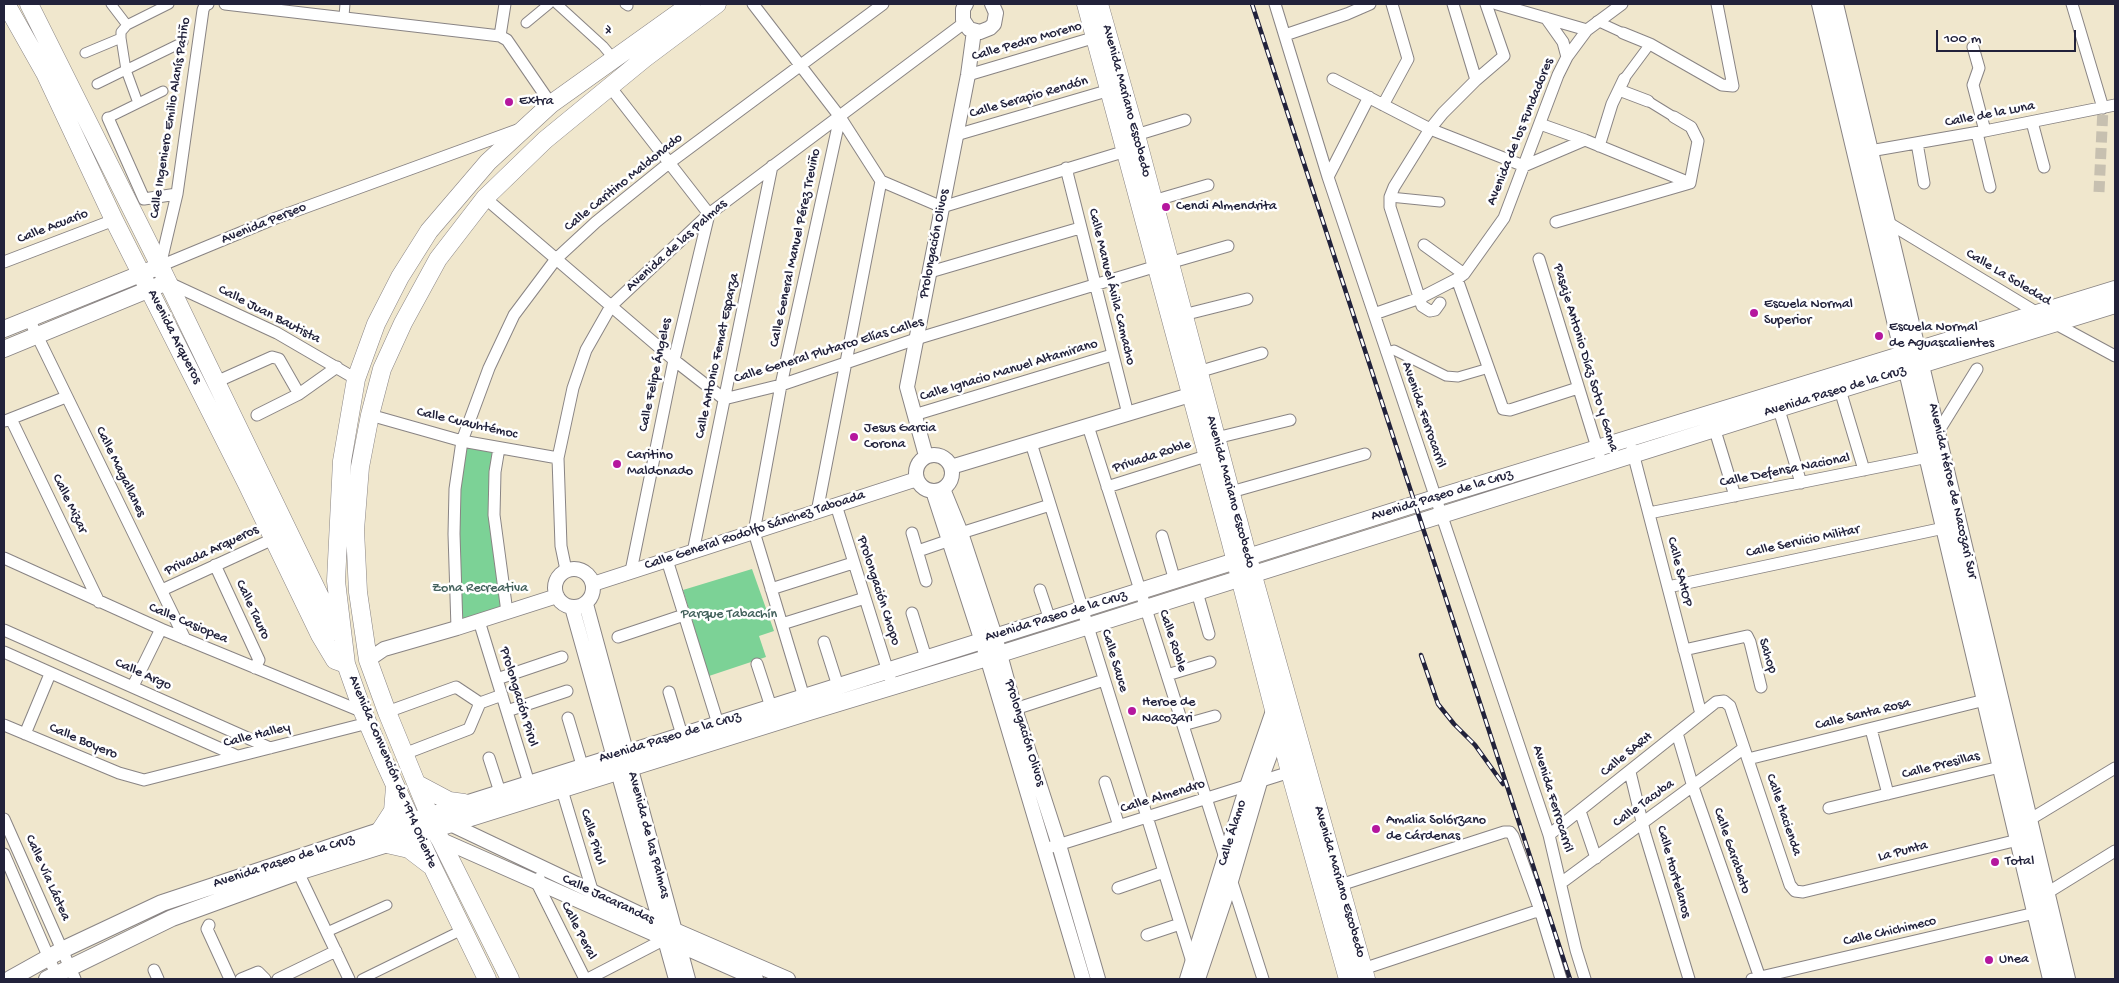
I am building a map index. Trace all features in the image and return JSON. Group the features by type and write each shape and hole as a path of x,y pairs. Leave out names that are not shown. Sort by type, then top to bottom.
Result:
{"main road":[{"name":"Avenida Arqueros","path":"6,4 45,73 114,220 334,660 346,664"},
{"name":"Avenida Arqueros","path":"29,4 164,274 342,643"},
{"name":"Avenida Convención de 1914 Oriente","path":"486,979 433,868 430,828 417,784 368,660 358,592 355,530 360,467 370,414 382,369 403,323 438,260 485,198 545,140 611,88 645,58 717,4"},
{"name":"Avenida Mariano Escobedo","path":"1086,4 1104,18 1126,151 1163,265 1183,316 1231,492 1244,569 1332,888 1348,979"},
{"name":"Avenida Héroe de Nacozari Sur","path":"1820,4 1912,360 1938,432 2067,979"},
{"name":"Avenida Héroe de Nacozari Sur","path":"1835,4 1887,222 1928,457 2051,979"},
{"name":"Avenida Convención de 1914 Oriente","path":"510,979 430,828 395,784 366,718 346,664 336,581 342,461 356,379 376,324 400,277 429,231 488,162 551,104 683,7"},
{"name":"Avenida Mariano Escobedo","path":"1117,99 1136,136 1153,201 1163,265 1190,395 1206,456 1285,690 1279,729 1290,772 1364,974"},
{"name":"Avenida Perseo","path":"4,329 164,274"},
{"name":"Avenida Perseo","path":"4,349 37,336 146,281"},
{"name":"Avenida Paseo de la Cruz","path":"1912,360 2038,312 2115,289"},
{"name":"Avenida Paseo de la Cruz","path":"10,979 56,954 162,903 384,838 430,828 562,790 624,770 721,731 806,704 892,686 1197,592 1244,569 1435,498 1710,413 1776,401 1912,360 2115,306"},
{"name":"Avenida Paseo de la Cruz","path":"430,828 464,803 582,765 682,735 721,731 771,706 806,704 838,686 1140,591 1175,581 1244,569 1443,515 1714,429 1776,401"},
{"path":"342,643 365,640"},
{"path":"346,664 368,660"},
{"path":"395,784 395,805 384,838 409,848 433,868"},
{"path":"417,784 449,801 464,803"},
{"name":"Avenida Paseo de la Cruz","path":"61,976 172,918 384,838"}],"street":[{"path":"112,4 127,25"},
{"path":"138,103 126,70 121,32 127,25 168,4"},
{"name":"Calle Ingeniero Emilio Alanís Patiño","path":"164,274 206,4"},
{"path":"225,4 344,16 500,36 507,40 551,104"},
{"path":"344,16 345,4"},
{"path":"500,36 505,4"},
{"path":"526,23 549,4"},
{"name":"7","path":"557,4 603,46 614,59"},
{"path":"752,4 840,117 881,181 942,207 1126,151"},
{"name":"Calle Caritino Maldonado","path":"457,628 454,534 455,489 462,441 489,368 514,315 556,259 596,222 669,163 883,4"},
{"name":"Prolongación Olivos","path":"926,456 907,388 968,75 969,27 962,15 966,4"},
{"name":"Avenida Ferrocarril","path":"1275,4 1328,177 1549,835 1576,950 1586,979"},
{"path":"1285,34 1346,9 1370,4"},
{"path":"1383,105 1408,59 1392,4"},
{"path":"1453,4 1476,80"},
{"path":"1440,304 1435,310 1430,311 1422,306 1390,207 1390,197 1394,187 1430,130 1476,80 1504,56 1486,4"},
{"path":"1497,4 1587,30"},
{"name":"Avenida de los Fundadores","path":"1374,314 1420,298 1460,276 1504,218 1558,75 1567,57 1587,30 1622,4"},
{"path":"1597,21 1650,44 1722,85 1733,86 1717,4"},
{"path":"2072,4 2103,108"},
{"path":"969,27 985,31 994,24 996,5"},
{"name":"Calle Pedro Moreno","path":"968,75 1104,18"},
{"path":"1546,18 1563,42 1567,57"},
{"name":"Avenida de las Palmas","path":"566,570 561,546 558,458 573,388 586,350 611,306 708,214 840,117 969,27"},
{"path":"85,52 121,38"},
{"path":"97,84 183,42"},
{"path":"1599,146 1612,104 1624,79 1650,44"},
{"path":"1973,47 1979,68 1974,85 1990,187"},
{"path":"1333,79 1430,130 1524,166 1586,140"},
{"path":"611,88 708,214"},
{"path":"1619,90 1648,102 1691,127 1698,141 1690,183"},
{"path":"163,91 108,118 144,199 177,194"},
{"path":"1328,177 1369,97"},
{"name":"Calle Serapio Rendón","path":"956,135 1117,99"},
{"name":"Calle de la Luna","path":"1870,151 1981,132 2115,105"},
{"name":"Calle General Manuel Pérez Treviño","path":"754,532 781,385 840,117"},
{"path":"1136,136 1185,120"},
{"path":"2032,122 2044,167"},
{"path":"1540,124 1586,140 1690,183"},
{"name":"Avenida Perseo","path":"164,274 276,218 526,126"},
{"path":"1917,143 1924,183"},
{"name":"Calle Antonio Femat Esparza","path":"693,552 772,166"},
{"name":"Calle Manuel Ávila Camacho","path":"1066,168 1128,414"},
{"path":"817,512 881,181"},
{"path":"1556,222 1690,183"},
{"path":"1153,201 1208,185"},
{"path":"1390,197 1440,202"},
{"name":"Calle General Plutarco Elías Calles","path":"485,198 674,360 724,399 781,385 916,339 1228,246"},
{"name":"Calle Felipe Ángeles","path":"631,571 674,360 708,214"},
{"name":"Calle Acuario","path":"4,262 114,220"},
{"name":"Calle La Soledad","path":"1887,222 2054,323 2115,356"},
{"path":"930,272 1080,228"},
{"path":"1424,245 1460,276 1503,409 1510,410 1578,388"},
{"name":"Pasaje Antonio Díaz Soto y Gama","path":"1539,259 1602,465"},
{"name":"Calle Juan Bautista","path":"164,274 277,333 356,379"},
{"path":"1183,316 1247,299"},
{"name":"Calle Magallanes","path":"29,319 185,638"},
{"path":"1386,352 1394,350 1446,376 1458,377 1489,368"},
{"path":"1198,372 1262,354"},
{"name":"Calle Ignacio Manuel Altamirano","path":"914,415 1112,355"},
{"path":"216,382 272,357 279,359 299,394"},
{"path":"256,415 299,394 337,367"},
{"path":"1938,432 1977,369"},
{"path":"1838,382 1864,470"},
{"path":"952,467 1190,395"},
{"path":"7,421 66,397"},
{"path":"1776,401 1801,483"},
{"path":"1710,413 1735,496"},
{"name":"Calle Cuauhtémoc","path":"370,414 462,441 558,458"},
{"path":"1216,438 1290,420"},
{"name":"Calle Mizar","path":"7,421 99,602"},
{"name":"Calle Roble","path":"1088,426 1263,979"},
{"name":"Calle SAHOP","path":"1629,438 1700,714"},
{"name":"Calle Sauce","path":"1031,443 1180,924 1197,971"},
{"path":"499,448 495,472 494,514 507,612"},
{"path":"932,454 944,457 952,467 951,479 938,490 923,488 917,479 918,464 926,456 932,454"},
{"path":"1231,492 1365,454"},
{"name":"Privada Roble","path":"1107,487 1206,456"},
{"name":"Calle Defensa Nacional","path":"1649,514 1928,457"},
{"name":"Calle General Rodolfo Sánchez Taboada","path":"593,584 917,479"},
{"name":"Prolongación Olivos","path":"938,490 956,536 1028,766 1059,845 1098,979"},
{"name":"Prolongación Chopo","path":"836,505 892,686"},
{"path":"918,551 956,536 1050,505"},
{"name":"Calle Servicio Militar","path":"1668,586 1944,528"},
{"path":"754,532 806,704"},
{"path":"912,533 926,581"},
{"path":"1162,536 1175,581"},
{"name":"Privada Arqueros","path":"162,590 274,539"},
{"path":"667,560 721,731"},
{"name":"Calle Casiopea","path":"5,563 255,668 366,718"},
{"path":"771,589 853,564"},
{"name":"Calle Tauro","path":"215,565 259,660 255,668"},
{"path":"579,569 586,572 593,584 591,597 579,606 565,605 556,596 555,584 566,570 579,569"},
{"path":"1040,590 1050,620"},
{"path":"1197,592 1209,634"},
{"path":"368,660 384,649 556,596"},
{"path":"782,624 865,598"},
{"name":"Avenida de las Palmas","path":"579,606 646,848 667,931 676,979"},
{"path":"912,613 926,658"},
{"path":"618,637 684,615"},
{"name":"Prolongación Pirul","path":"479,621 529,783"},
{"path":"133,686 161,629"},
{"name":"Calle Argo","path":"4,630 270,748"},
{"name":"Sahop","path":"1684,650 1747,636 1761,687"},
{"path":"365,640 384,649"},
{"path":"824,642 838,686"},
{"path":"4,652 237,756"},
{"name":"Prolongación Olivos","path":"994,656 1015,709 1045,850 1083,979"},
{"path":"497,679 562,657"},
{"path":"1167,676 1210,662"},
{"path":"757,664 771,706"},
{"path":"24,734 50,674"},
{"path":"1015,709 1104,680"},
{"path":"387,712 456,687 480,703"},
{"path":"507,711 567,691"},
{"path":"669,692 682,735"},
{"path":"404,754 469,728 480,703 502,695"},
{"name":"Calle Santa Rosa","path":"1748,759 1985,700"},
{"name":"Calle SARH","path":"1549,835 1700,714 1716,702 1724,701"},
{"name":"Calle Hacienda","path":"1724,701 1730,706 1790,885 1796,892"},
{"name":"Calle Álamo","path":"1197,971 1225,859 1282,709"},
{"path":"1183,725 1215,716"},
{"name":"Calle Halley","path":"153,778 270,748 366,718"},
{"path":"568,718 582,765"},
{"name":"Calle Boyero","path":"4,724 24,734 134,778 153,778"},
{"name":"Calle Álamo","path":"1187,979 1197,971 1232,881 1253,784 1279,729"},
{"path":"1871,729 1888,794"},
{"name":"Calle Garabato","path":"1677,733 1756,978"},
{"name":"Calle Tacuba","path":"1561,883 1744,748"},
{"path":"489,758 500,792"},
{"name":"Calle Presillas","path":"1829,808 2000,767"},
{"path":"2029,820 2115,768"},
{"name":"Calle Almendro","path":"1045,850 1290,772"},
{"name":"Calle Hortelanos","path":"1630,772 1643,824 1688,979"},
{"path":"1105,782 1119,826"},
{"name":"Calle Pirul","path":"562,790 593,893"},
{"path":"1580,811 1596,858"},
{"name":"Calle Vía Láctea","path":"4,819 56,954"},
{"name":"Calle Jacarandas","path":"430,828 544,869 667,931 678,945 756,979"},
{"name":"Calle Jacarandas","path":"430,828 537,883 667,931 788,979"},
{"path":"1332,888 1504,832 1510,832 1540,910 1561,979"},
{"name":"La Punta","path":"1796,892 1803,892 2018,840"},
{"path":"2047,893 2115,851"},
{"path":"4,854 56,954 61,976"},
{"path":"537,883 544,869"},
{"path":"298,872 349,979"},
{"path":"1118,888 1164,872"},
{"name":"Calle Peral","path":"537,883 587,979"},
{"path":"327,932 387,905"},
{"path":"1364,974 1540,910"},
{"name":"Calle Chichimeco","path":"1756,978 2035,913"},
{"path":"1147,935 1180,924"},
{"path":"209,925 207,929 230,979"},
{"path":"362,979 462,930"},
{"path":"587,979 667,931"},
{"path":"678,945 688,979"},
{"path":"278,979 336,951"},
{"path":"4,977 26,969"},
{"path":"241,979 258,972 265,979"}],"green space":[{"name":"Zona Recreativa","path":"462,441 499,448 495,472 507,612 457,628 454,534"},
{"name":"Parque Tabachín","path":"752,569 774,631 759,636 766,657 709,676 683,590"}],"tunnel":[{"path":"2099,192 2103,108"}],"railway":[{"path":"1252,4 1570,979"},
{"path":"1421,655 1438,704 1454,724 1475,745 1503,784"}],"place":[{"name":"Extra","path":"509,102"},
{"name":"Cendi Almendrita","path":"1166,207"},
{"name":"Escuela Normal Superior","path":"1754,313"},
{"name":"Escuela Normal de Aguascalientes","path":"1879,336"},
{"name":"Jesus Garcia Corona","path":"854,437"},
{"name":"Caritino Maldonado","path":"617,464"},
{"name":"Heroe de Nacozari","path":"1132,711"},
{"name":"Amalia Solórzano de Cárdenas","path":"1376,829"},
{"name":"Total","path":"1995,862"},
{"name":"Unea","path":"1989,960"}]}
